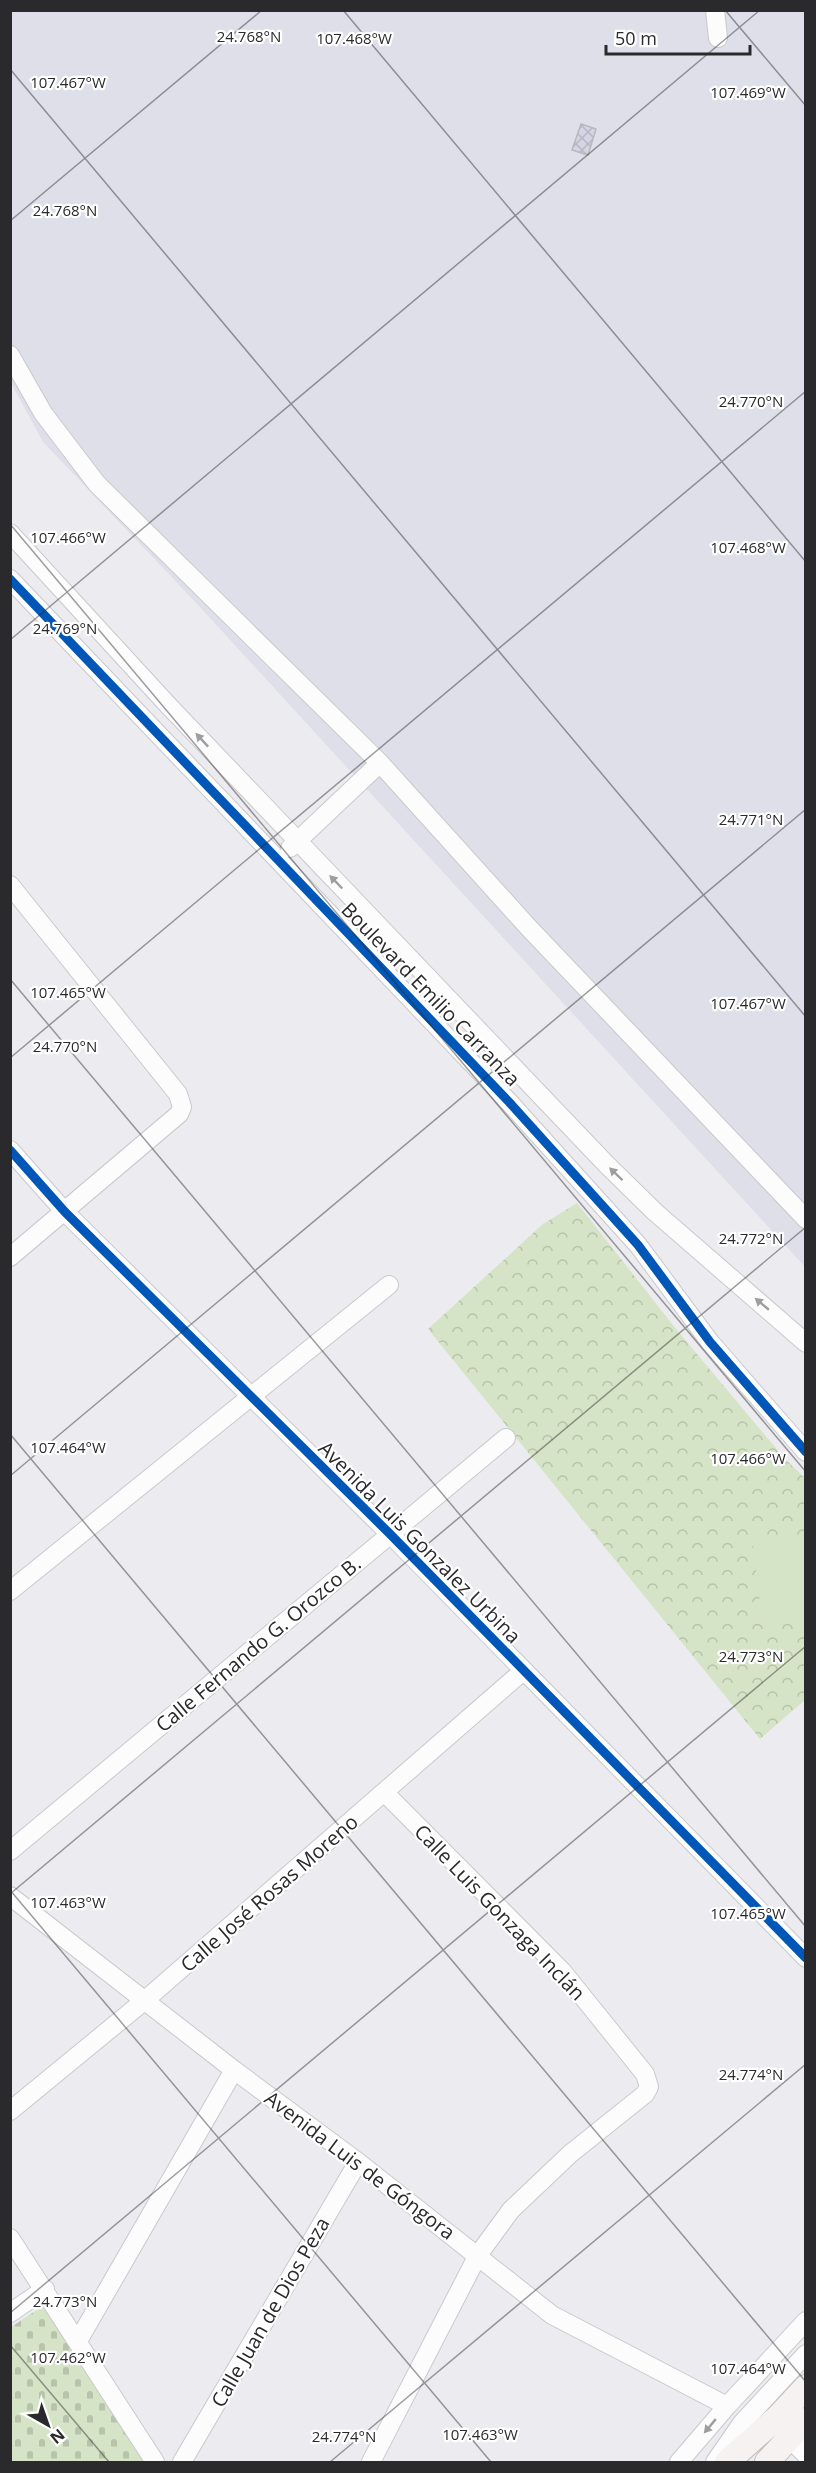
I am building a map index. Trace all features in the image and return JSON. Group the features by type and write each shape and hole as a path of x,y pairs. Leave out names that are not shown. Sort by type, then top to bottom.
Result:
{"main road":[{"path":"727,2463 779,2416 806,2387"},
{"path":"767,2463 797,2447 806,2420"}],"street":[{"path":"715,10 718,38"},
{"path":"10,355 43,413 97,484 380,763 529,928 806,1219"},
{"name":"Boulevard Emilio Carranza","path":"10,533 298,842 607,1165 655,1212 806,1343"},
{"name":"Boulevard Emilio Carranza","path":"10,579 509,1102 638,1245 710,1342 806,1452"},
{"path":"278,860 380,763"},
{"path":"10,885 178,1094 182,1107 179,1114 10,1257"},
{"name":"Avenida Luis Gonzalez Urbina","path":"10,1150 65,1212 249,1397 390,1534 806,1958"},
{"path":"10,1591 389,1285"},
{"name":"Calle Fernando G. Orozco B.","path":"10,1851 506,1438"},
{"name":"Calle José Rosas Moreno","path":"10,2111 144,2001 523,1671"},
{"name":"Calle Luis Gonzaga Inclán","path":"371,2463 478,2256 511,2210 570,2154 645,2094 649,2086 649,2081 562,1971 385,1793"},
{"name":"Avenida Luis de Góngora","path":"10,1896 570,2327 727,2406"},
{"path":"78,2341 234,2070"},
{"name":"Calle Juan de Dios Peza","path":"182,2463 358,2162"},
{"path":"10,2238 45,2289 154,2463"},
{"path":"10,2313 45,2289"},
{"path":"679,2463 727,2406 806,2321"},
{"path":"715,2463 742,2423 806,2354"}],"shaded area":[{"path":"10,11 805,11 805,1267 198,605 43,442 11,383"}],"green space":[{"path":"577,1203 676,1329 785,1459 805,1478 805,1700 760,1739 428,1329 543,1224"},
{"path":"805,1535 805,1622 763,1626 752,1537"},
{"path":"46,2304 146,2462 11,2462 11,2327"}],"building":[{"path":"581,124 596,129 588,155 572,150"}],"cycle path":[{"path":"10,579 509,1102 638,1245 710,1342 806,1452"},
{"path":"10,1150 65,1212 390,1534 806,1958"}]}
